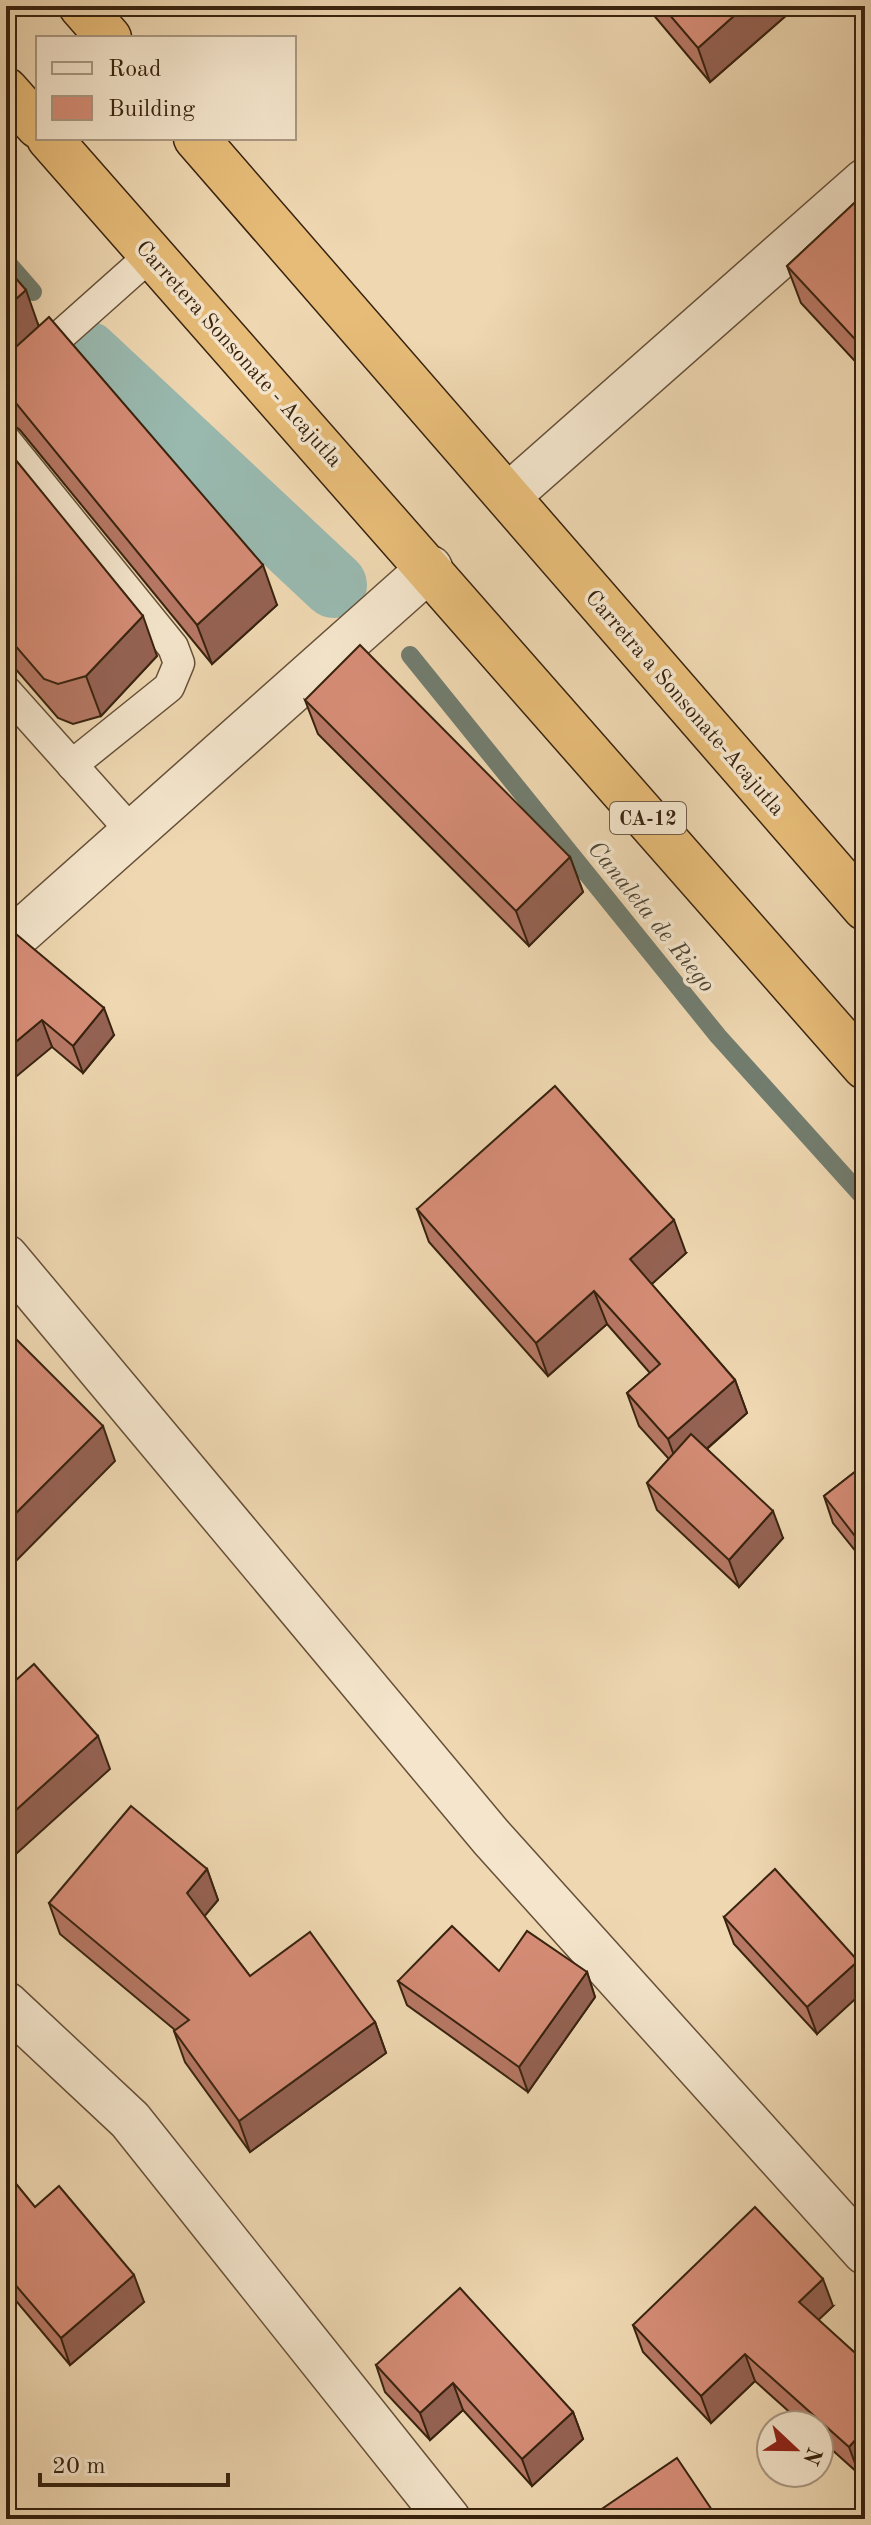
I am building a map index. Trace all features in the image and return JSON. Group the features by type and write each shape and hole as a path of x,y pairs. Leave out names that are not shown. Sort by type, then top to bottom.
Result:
{"highway":[{"path":"81,6 107,36"},
{"path":"6,90 36,124"},
{"name":"Carretera Sonsonate - Acajutla","path":"51,140 430,568"},
{"path":"198,140 508,496"},
{"name":"Carretra a Sonsonate-Acajutla","path":"508,496 865,908"},
{"name":"CA-12","path":"430,568 865,1067"}],"street":[{"path":"508,496 865,181"},
{"path":"6,945 430,568"},
{"path":"6,1257 491,1837 865,2252"},
{"path":"6,2004 130,2120 448,2519"}],"lane":[{"path":"6,384 152,254"},
{"path":"6,441 173,647 179,663 169,687 72,765"},
{"path":"6,691 133,833"}],"building":[{"path":"662,6 745,6 698,48"},
{"path":"865,193 865,350 787,266"},
{"path":"6,267 26,290 6,308"},
{"path":"49,317 263,565 197,625 6,391 6,356"},
{"path":"6,448 143,616 86,676 58,684 44,679 6,635"},
{"path":"360,645 570,857 516,911 305,700"},
{"path":"16,934 104,1008 73,1046 42,1020 6,1050 6,940"},
{"path":"555,1086 674,1220 630,1259 735,1380 668,1439 627,1393 660,1364 594,1291 536,1343 417,1209"},
{"path":"6,1329 103,1426 6,1523"},
{"path":"691,1434 773,1511 729,1560 647,1483"},
{"path":"865,1464 865,1549 824,1496"},
{"path":"34,1664 98,1736 6,1819 6,1689"},
{"path":"131,1806 207,1869 187,1893 250,1976 310,1932 375,2022 239,2121 174,2031 189,2020 49,1903"},
{"path":"775,1869 858,1961 807,2007 724,1917"},
{"path":"452,1926 499,1971 527,1931 587,1972 519,2067 398,1981"},
{"path":"13,2180 35,2207 59,2186 134,2275 61,2338 6,2274 6,2186"},
{"path":"755,2207 823,2279 799,2302 865,2362 865,2429 849,2447 835,2434 835,2409 807,2409 745,2354 701,2396 633,2325"},
{"path":"460,2288 573,2412 522,2459 453,2383 420,2413 376,2365"},
{"path":"677,2458 718,2519 587,2519"}],"waterway":[{"name":"Canaleta de Riego","path":"6,261 33,292"},
{"path":"87,354 334,585"},
{"name":"Canaleta de Riego","path":"410,655 718,1036 865,1199"}]}
